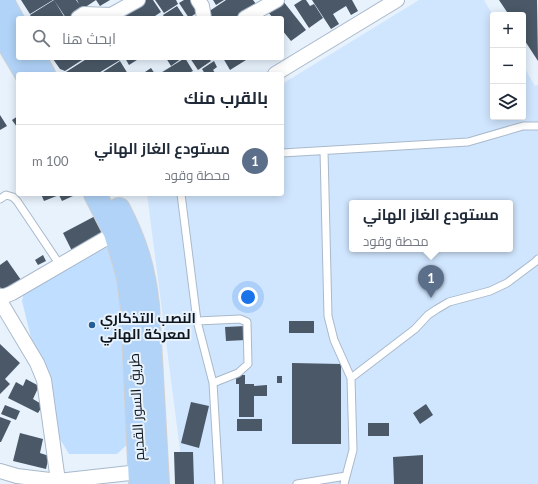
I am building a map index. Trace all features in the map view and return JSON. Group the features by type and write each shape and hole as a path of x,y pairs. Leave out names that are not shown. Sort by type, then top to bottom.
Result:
{"main road":[{"path":"2,1 16,26"},
{"path":"0,30 16,57"},
{"path":"18,60 25,72"},
{"path":"35,60 43,72"},
{"name":"طريق السور القديم","path":"96,196 121,230"},
{"name":"طريق السور القديم","path":"112,196 121,230 122,255 128,278 149,477"}],"street":[{"path":"81,16 84,14 112,15 138,0"},
{"path":"198,0 202,6 204,16"},
{"path":"254,12 277,0"},
{"path":"276,72 285,60 383,4 397,0"},
{"path":"0,296 5,296 12,293 121,230"},
{"path":"0,301 37,363 44,380 58,482"},
{"path":"0,471 17,476 58,482 149,477"}],"lane":[{"path":"284,153 468,142 523,126 538,126"},
{"path":"324,151 328,316 334,340 351,378 353,450 344,484"},
{"path":"0,199 6,195 13,197 17,201 60,265"},
{"path":"181,196 197,321 213,383 219,484"},
{"path":"351,378 415,329 428,315 437,309 449,302 490,291 507,283 535,262 538,258"},
{"path":"197,321 240,318 247,322 248,364 238,373 213,383"},
{"path":"297,484 346,476"}],"shaded area":[{"path":"419,0 484,0 491,12 490,120 526,120 526,70 535,86 538,85 538,484 179,484 180,450 147,196 284,196 284,83"},
{"path":"114,243 133,439 117,454 69,454 57,434 49,410 22,301 24,292"}],"building":[{"path":"21,0 53,0 30,14"},
{"path":"54,0 76,0 79,4 77,0 96,0 72,16 65,16"},
{"path":"54,0 64,16 31,16 30,15"},
{"path":"96,0 110,0 100,6"},
{"path":"146,0 153,0 161,12 155,16 125,16"},
{"path":"155,0 176,0 178,4 164,13"},
{"path":"184,0 194,0 201,10 192,16 188,16 179,3"},
{"path":"213,0 224,0 216,5"},
{"path":"226,0 253,0 256,4 238,16 206,16 205,14"},
{"path":"302,0 306,0 310,6 314,4 323,18 309,28 294,5"},
{"path":"312,0 352,0 358,11 351,15 346,6 333,14 339,24 331,29"},
{"path":"499,0 537,0 538,61 526,43 526,12 507,12"},
{"path":"283,1 306,30 291,41 284,32 284,16 271,16 268,12"},
{"path":"177,6 184,16 164,16"},
{"path":"54,60 82,60 65,71 60,69"},
{"path":"85,60 120,60 100,72 66,72"},
{"path":"126,60 137,60 129,65"},
{"path":"167,60 179,60 171,66"},
{"path":"182,60 186,60 193,71 191,72 162,72"},
{"path":"191,60 211,61 198,70"},
{"path":"224,60 246,60 230,70"},
{"path":"120,61 127,72 103,72"},
{"path":"214,61 217,67 213,70 214,72 204,72 202,69"},
{"path":"151,68 154,72 145,72"},
{"path":"0,115 7,126 0,130"},
{"path":"16,117 16,126 12,120"},
{"path":"42,196 56,196 44,201"},
{"path":"60,196 73,196 62,201"},
{"path":"99,214 109,231 72,251 63,233"},
{"path":"43,255 46,261 38,265 35,260"},
{"path":"7,260 21,280 3,292 0,287 0,265"},
{"path":"289,321 314,321 314,333 289,333"},
{"path":"246,326 246,340 226,341 225,327"},
{"path":"0,344 20,363 5,379 10,384 0,394"},
{"path":"292,363 341,364 341,444 292,444"},
{"path":"236,375 245,375 245,384 254,384 254,386 267,385 267,396 254,396 254,417 239,417 239,384 236,384"},
{"path":"277,376 282,376 282,383 277,383"},
{"path":"26,379 39,386 33,399 43,405 38,413 8,398 16,382 23,386"},
{"path":"191,402 209,406 199,448 181,443"},
{"path":"426,404 433,415 420,424 413,413"},
{"path":"5,405 20,411 16,420 1,414"},
{"path":"0,417 11,421 1,442 0,442"},
{"path":"237,419 262,419 262,431 237,431"},
{"path":"368,423 389,423 389,436 368,436"},
{"path":"20,433 43,439 40,453 49,456 46,469 13,461"},
{"path":"174,452 193,452 194,484 175,484"},
{"path":"423,455 423,484 394,484 393,457"}],"place":[{"name":"مستودع الغاز الهاني","path":"431,298"},
{"name":"النصب التذكاري لمعركة الهاني","path":"92,325"}]}
